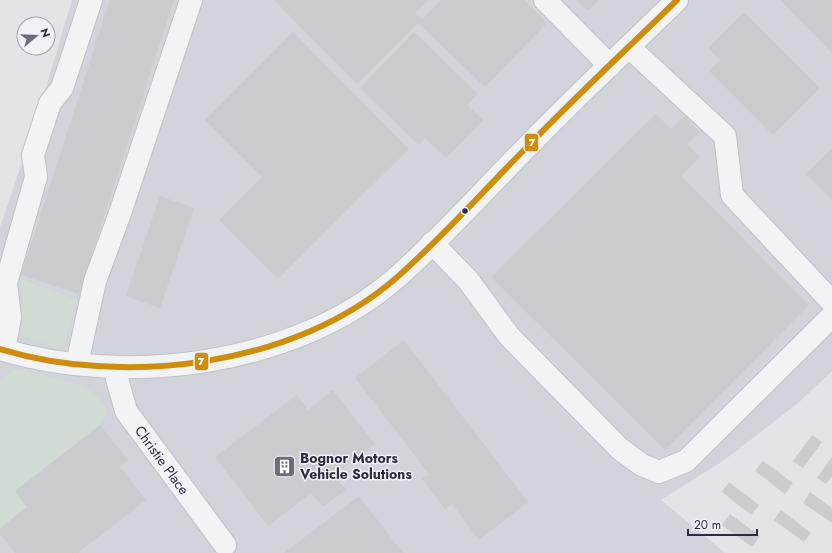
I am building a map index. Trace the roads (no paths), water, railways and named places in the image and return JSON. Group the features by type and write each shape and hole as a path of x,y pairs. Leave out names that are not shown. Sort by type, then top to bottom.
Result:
{"street":[{"path":"91,0 62,88 50,103 33,155 36,177 6,283 10,317 2,350 47,360 114,368 159,368 248,353 303,335 347,313 394,280 529,144 677,0"},
{"path":"76,364 95,281 119,216 191,0"},
{"path":"545,0 610,66"},
{"path":"629,47 725,136 732,195 832,302"},
{"path":"432,243 468,280 509,336 620,449 642,465 659,472 686,461 832,316"},
{"name":"Christie Place","path":"114,368 126,411 225,545"}],"place":[{"name":"Bognor Motors Vehicle Solutions","path":"284,466"}]}
